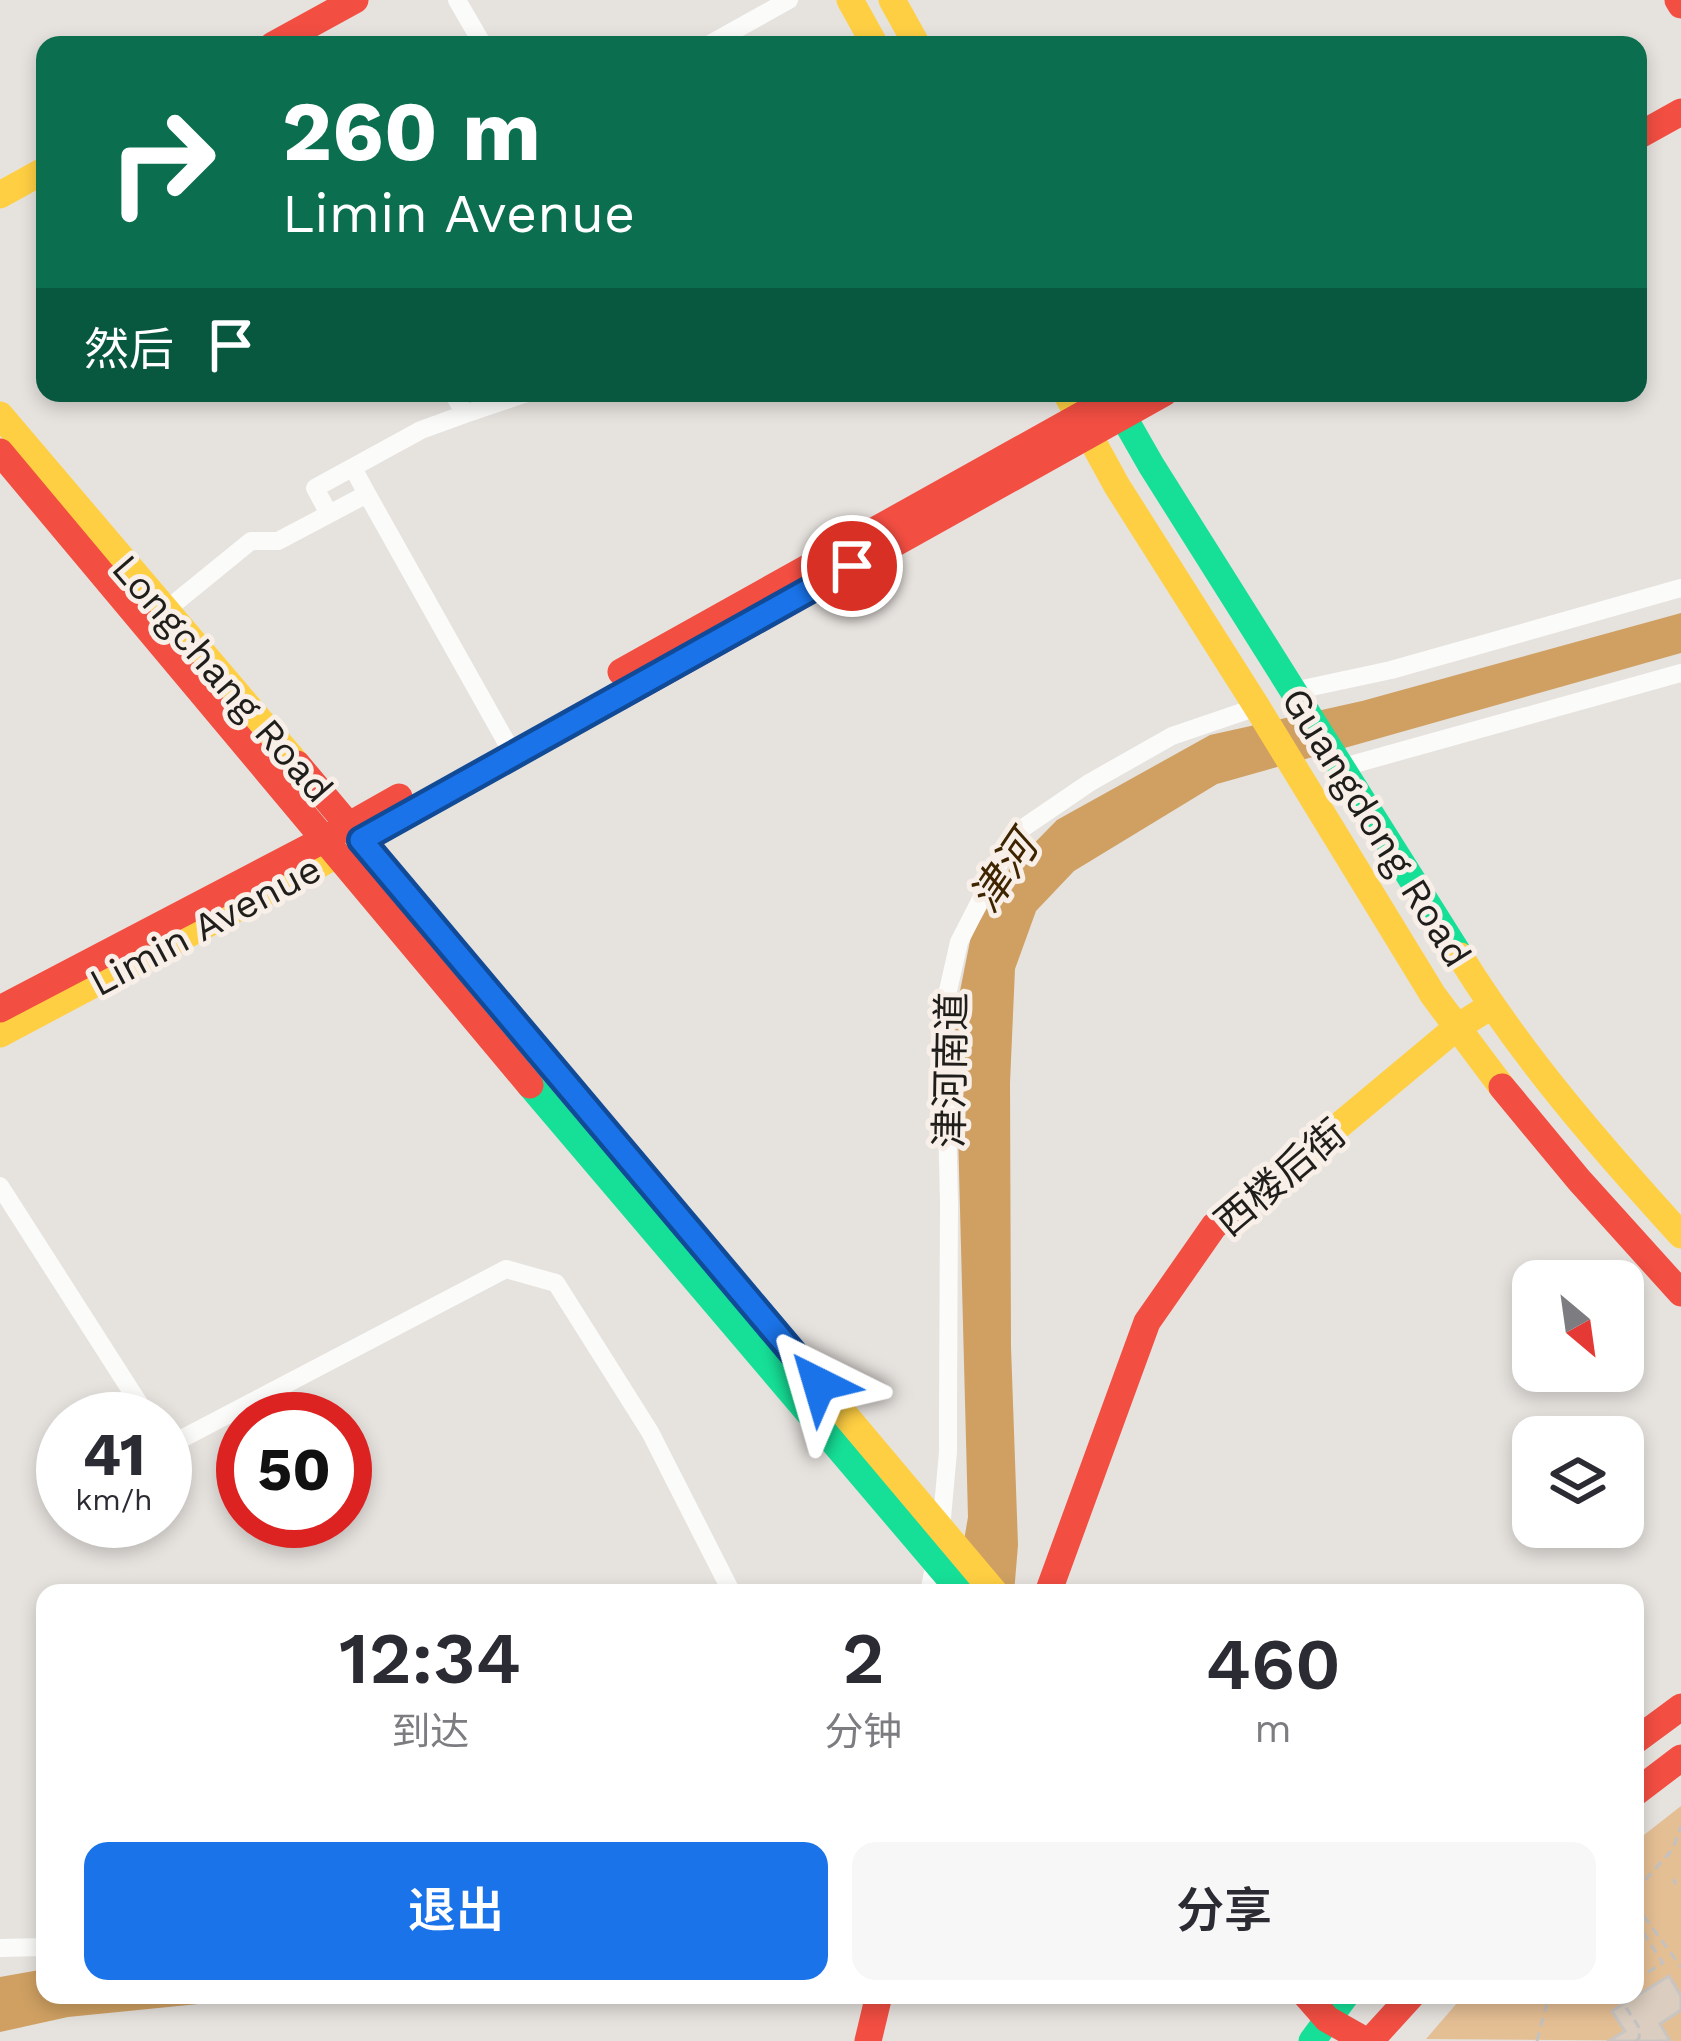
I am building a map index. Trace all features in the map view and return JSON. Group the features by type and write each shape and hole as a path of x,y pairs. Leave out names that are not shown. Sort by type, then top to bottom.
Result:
{"main road":[{"path":"291,36 355,0"},
{"path":"850,0 870,36"},
{"path":"892,0 912,36"},
{"path":"1647,110 1681,92"},
{"path":"1647,131 1681,112"},
{"path":"0,195 36,175"},
{"name":"Limin Avenue","path":"0,1034 508,746 1078,414 1111,402"},
{"name":"Guangdong Road","path":"1117,402 1490,1006 1595,1140 1675,1217"},
{"name":"Guangdong Road","path":"1078,414 1117,486 1433,995 1579,1180 1681,1293"},
{"name":"Longchang Road","path":"0,415 355,832 944,1565"},
{"name":"Longchang Road","path":"0,452 329,848 944,1565"},
{"name":"Limin Avenue","path":"0,1009 329,848"},
{"name":"西楼后街","path":"1051,1584 1138,1341 1214,1226 1456,1028 1490,1006"},
{"path":"944,1565 979,1584"},
{"path":"1644,1734 1681,1707"},
{"path":"1644,1786 1681,1759"},
{"path":"868,2041 878,2004"},
{"path":"1333,2010 1368,2041 1403,2004"}],"street":[{"path":"457,0 478,36"},
{"path":"724,36 789,0"},
{"path":"458,402 465,414"},
{"path":"329,514 315,488 422,430 500,402"},
{"path":"353,468 508,746"},
{"path":"165,611 251,541 278,541 367,494"},
{"path":"1292,691 1391,670 1681,588"},
{"path":"1340,768 1681,673"},
{"name":"津河南道","path":"944,1565 949,1408 945,1032 947,994 959,942 1000,862 1024,828 1089,783 1172,736 1257,707"},
{"path":"0,1186 132,1392"},
{"path":"192,1433 506,1269 556,1283 650,1432 727,1584"},
{"path":"0,1948 36,1947"}],"path":[{"path":"1644,1881 1673,1849 1681,1826"},
{"path":"1662,1861 1666,1868"},
{"path":"1644,1916 1681,1967"},
{"path":"1644,1935 1663,1963 1644,1975"},
{"path":"1540,2040 1548,2004"},
{"path":"1624,2004 1640,2029 1640,2038 1634,2039"}],"shaded area":[{"name":"津河","path":"1681,613 1681,653 1217,784 1074,871 1036,911 1015,969 1010,1083 1018,1545 1015,1584 957,1584 968,1517 955,1016 971,936 1010,868 1057,820 1210,735 1362,701"},
{"path":"1681,1806 1681,2041 1426,2039 1456,2004 1644,2004 1644,1835"},
{"path":"36,1971 36,2004 199,2004 68,2017 0,2032 0,1977"}],"building":[{"path":"1669,1976 1681,1996 1681,2010 1660,2024 1670,2041 1609,2041 1625,2031 1612,2011 1623,2004 1644,2004 1644,1991"}],"traffic: fast":[{"path":"1115,402 1460,956"},
{"path":"530,1085 954,1584"},
{"path":"1312,2041 1339,2004"}],"traffic: slow":[{"path":"850,0 870,36"},
{"path":"892,0 912,36"},
{"path":"0,195 36,175"},
{"path":"1071,402 1117,486 1433,995 1502,1087"},
{"path":"0,415 297,764"},
{"path":"0,1034 618,698"},
{"path":"1460,956 1537,1066 1681,1235"},
{"path":"1286,1170 1456,1028 1491,1006"},
{"path":"628,1157 987,1584"}],"traffic: jam":[{"path":"289,36 355,0"},
{"path":"1678,0 1681,5"},
{"path":"1647,131 1681,112"},
{"path":"621,672 1105,402"},
{"path":"618,698 1148,402"},
{"path":"0,452 530,1085"},
{"path":"297,764 628,1157"},
{"path":"0,1009 399,797"},
{"path":"1502,1087 1681,1293"},
{"path":"1051,1584 1147,1322 1214,1226 1286,1170"},
{"path":"1644,1734 1681,1707"},
{"path":"1644,1786 1681,1758"},
{"path":"868,2041 877,2004"},
{"path":"1314,2004 1327,2019 1366,2041"},
{"path":"1370,2041 1404,2004"}],"route":[{"path":"819,1384 361,840 852,566"}]}
